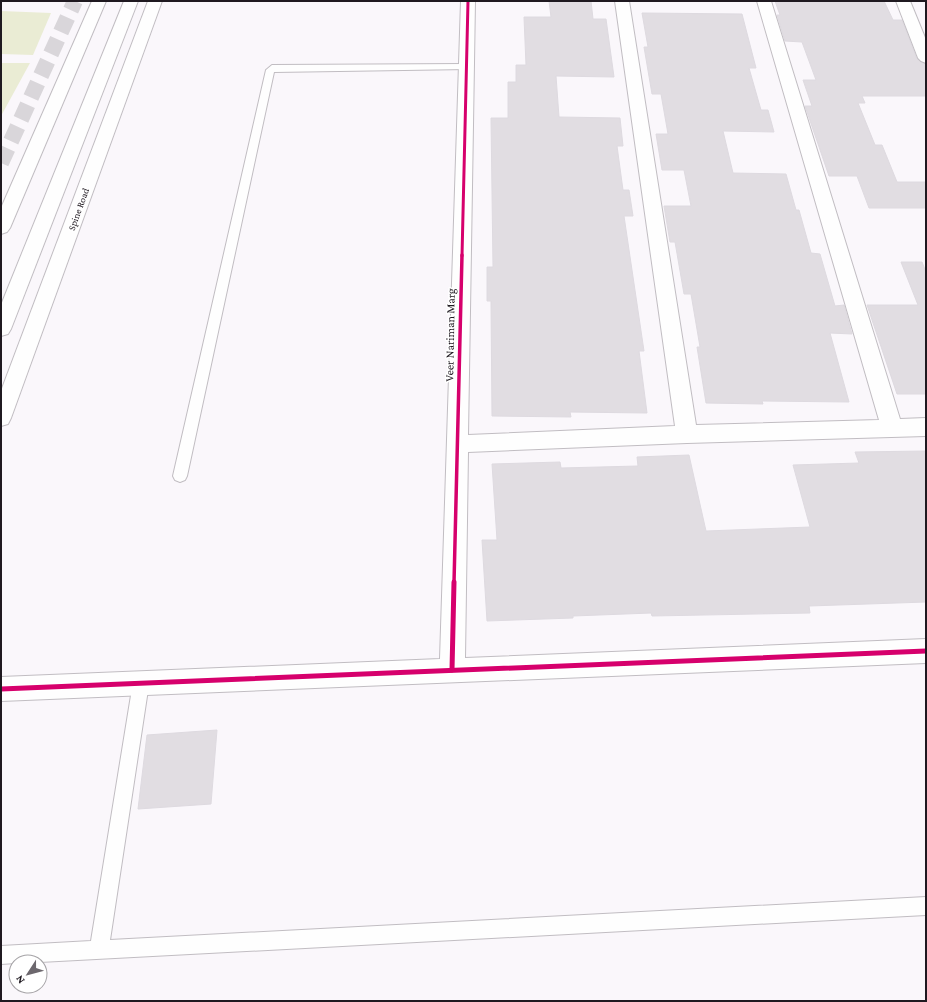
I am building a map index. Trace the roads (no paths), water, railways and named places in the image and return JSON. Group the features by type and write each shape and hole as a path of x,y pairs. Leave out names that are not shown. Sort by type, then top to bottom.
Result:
{"street":[{"path":"1,228 99,1"},
{"path":"1,329 131,1"},
{"name":"Spine Road","path":"1,418 155,1"},
{"name":"Veer Nariman Marg","path":"452,670 468,1"},
{"path":"622,1 687,434"},
{"path":"764,1 892,428"},
{"path":"903,1 926,58"},
{"path":"457,444 687,434 926,427"},
{"path":"1,689 926,651"}],"lane":[{"path":"180,476 268,72 272,68 466,67"},
{"path":"99,949 141,683"},
{"path":"1,955 926,906"}],"tunnel":[{"path":"1,163 75,1"}]}
